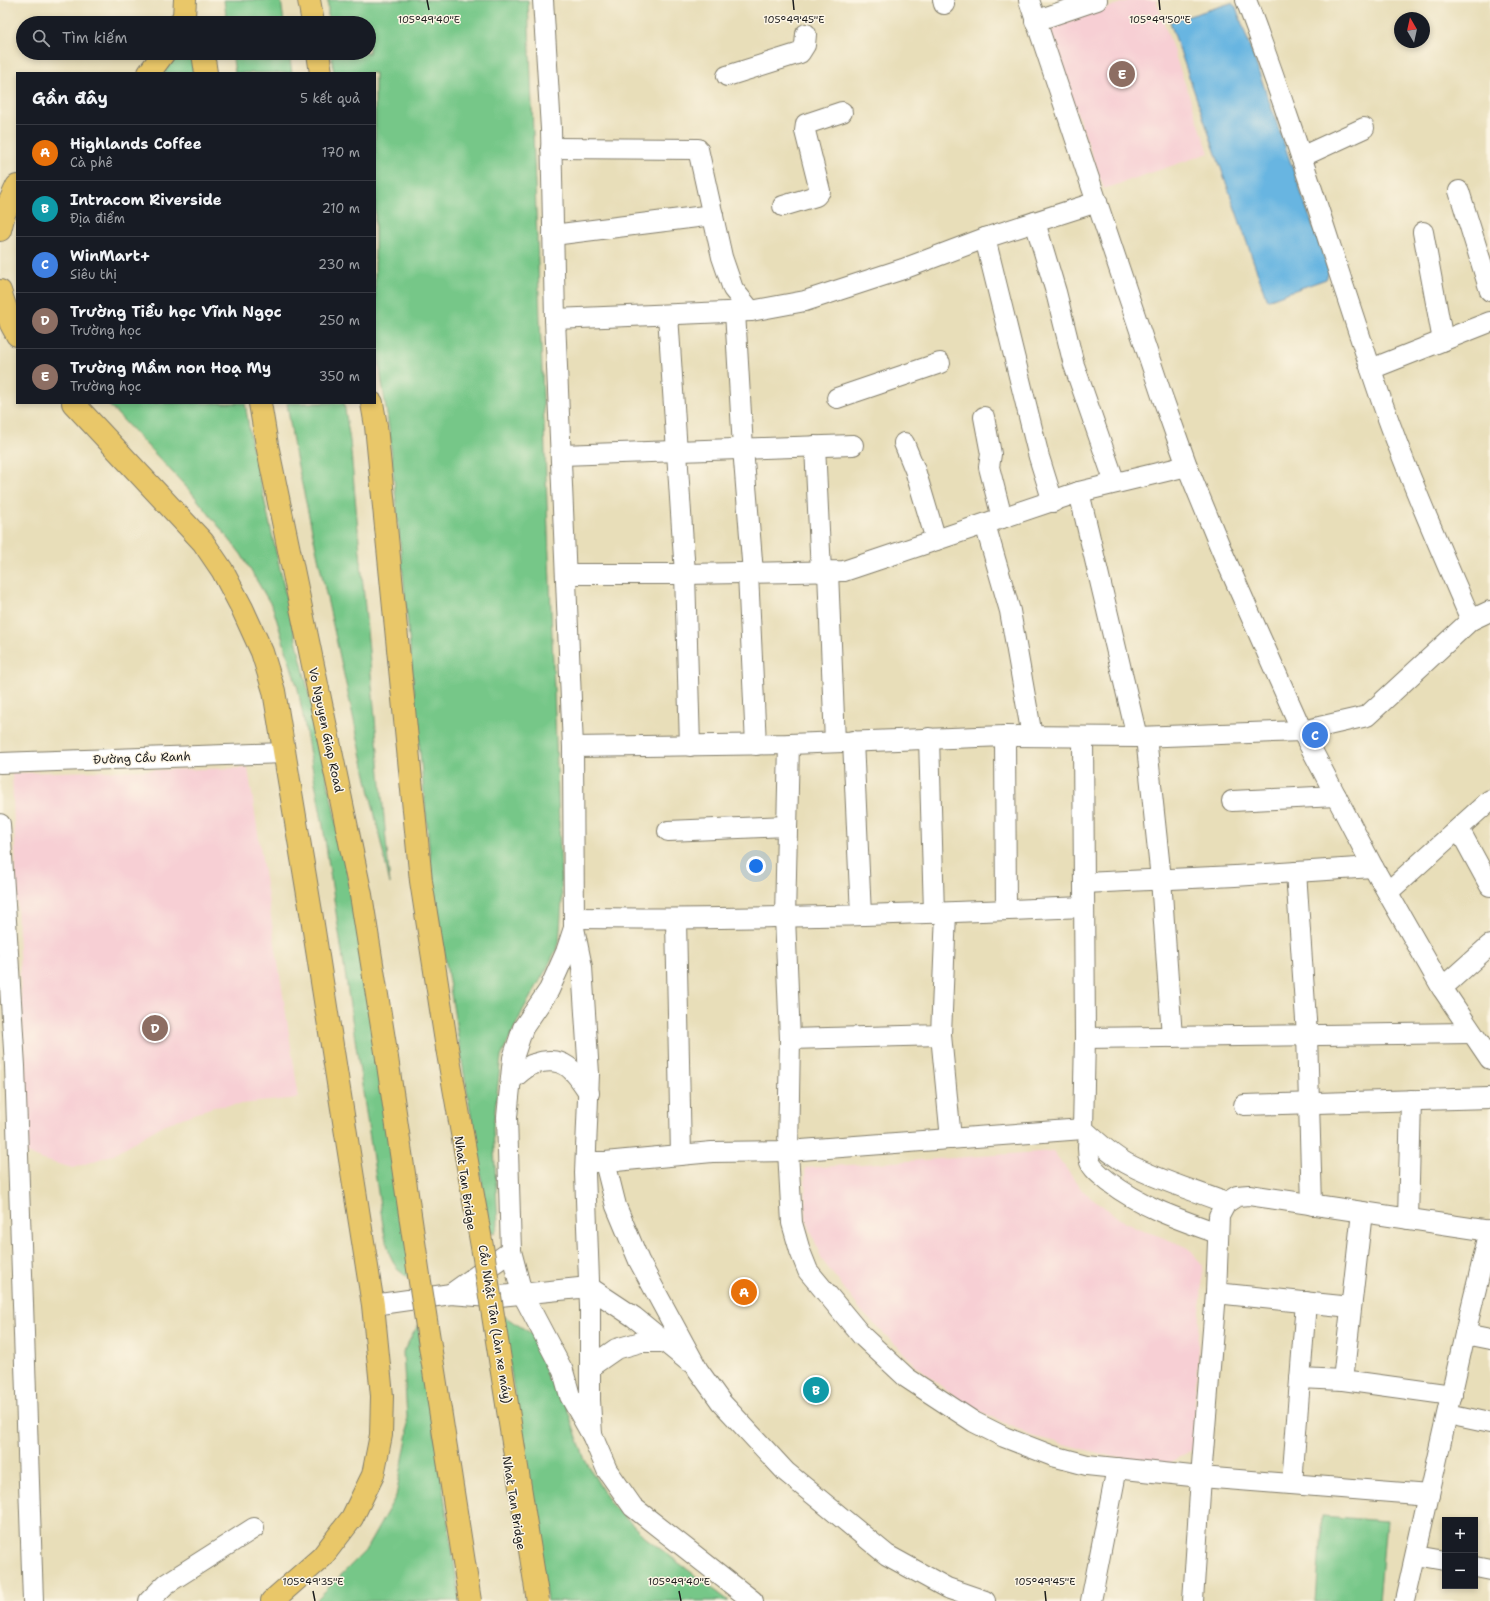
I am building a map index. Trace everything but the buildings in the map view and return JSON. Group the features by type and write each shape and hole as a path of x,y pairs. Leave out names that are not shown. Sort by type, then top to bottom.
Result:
{"highway":[{"path":"184,16 185,0"},
{"path":"194,0 197,16"},
{"path":"309,0 312,16"},
{"path":"317,0 318,16"},
{"path":"150,72 159,60"},
{"path":"204,60 206,72"},
{"path":"319,60 321,72"},
{"path":"321,60 321,72"},
{"path":"7,215 16,189"},
{"path":"0,290 11,324 16,333"},
{"path":"74,404 203,542 222,570 242,608 262,652 274,691 311,912 372,1305 382,1396 381,1435 373,1475 352,1518 322,1557 272,1601"},
{"name":"Vo Nguyen Giap Road","path":"260,404 267,445 361,894 387,1058"},
{"path":"372,404 376,426 421,881 447,1048"},
{"name":"Nhat Tan Bridge","path":"447,1048 476,1259 530,1601"},
{"name":"Cầu Nhật Tân (Làn xe máy)","path":"447,1048 486,1266 538,1601"},
{"path":"387,1058 409,1270 461,1601"},
{"path":"387,1058 416,1261 470,1601"}],"street":[{"path":"543,0 551,148 555,319 573,748 574,923 582,967 589,1074 586,1162 590,1400 592,1435"},
{"path":"1029,0 1187,466 1221,549 1302,731 1373,867 1442,988 1490,1059"},
{"path":"1035,21 1097,0"},
{"path":"573,748 756,745 1005,736 1142,737 1302,731 1367,716 1485,614 1408,470 1372,369 1270,64 1246,0"},
{"path":"727,76 800,54 805,45 806,34"},
{"path":"783,206 816,196 820,191 805,131 806,124 842,112"},
{"path":"1301,157 1364,128"},
{"path":"551,148 698,149 722,257 733,290 743,312 743,448 750,573 756,745"},
{"path":"1459,191 1490,291"},
{"path":"555,319 743,312 805,301 903,269 985,238 1097,202"},
{"path":"553,235 661,223 713,215"},
{"path":"1035,222 1056,292 1074,366 1114,483"},
{"path":"1423,232 1443,341"},
{"path":"985,238 1040,457 1053,502"},
{"path":"668,315 685,574 690,746"},
{"path":"1372,369 1490,322"},
{"path":"837,398 940,363"},
{"path":"984,417 991,454 989,467 993,521 1032,736"},
{"path":"904,443 916,475 936,540"},
{"path":"561,455 853,444"},
{"path":"815,446 825,572 844,741 861,915"},
{"path":"566,574 685,574 844,571 1080,492 1187,466"},
{"path":"1080,492 1142,737 1161,880 1172,1037"},
{"path":"1005,736 1006,910"},
{"path":"1083,737 1086,1132 1091,1164 1102,1177 1128,1196 1167,1215 1217,1233"},
{"path":"930,738 940,913 941,1035 951,1139"},
{"path":"789,744 785,917 790,1038 788,1151 792,1223 800,1251 808,1271 862,1336 907,1378 974,1422 1004,1437 1053,1456 1087,1465 1201,1477 1429,1495"},
{"name":"Đường Cầu Ranh","path":"0,763 284,753"},
{"path":"1232,801 1336,796"},
{"path":"1388,892 1490,800"},
{"path":"0,824 15,1066 33,1601"},
{"path":"668,831 787,826"},
{"path":"1459,829 1490,886"},
{"path":"1084,883 1161,880 1373,867"},
{"path":"1296,872 1307,1035 1312,1205"},
{"path":"574,923 940,913 1084,907"},
{"path":"676,920 681,1155"},
{"path":"574,923 566,952 549,990 523,1028 513,1058 507,1117 511,1251 522,1293 563,1372 570,1396 592,1435 608,1470 633,1507 753,1601"},
{"path":"1442,988 1490,945"},
{"path":"1085,1038 1471,1033"},
{"path":"790,1038 941,1035"},
{"path":"511,1080 533,1064 550,1061 566,1064 578,1077 589,1093"},
{"path":"1244,1105 1490,1098"},
{"path":"1408,1219 1411,1100"},
{"path":"586,1162 605,1162 712,1152 788,1151 951,1139 1086,1132 1107,1150 1126,1163 1152,1175 1226,1202"},
{"path":"605,1162 616,1206 639,1261 698,1370 721,1402 786,1472 887,1555 947,1588 985,1601"},
{"path":"1193,1601 1201,1477 1216,1293 1217,1233 1219,1216 1226,1202 1237,1196 1249,1195 1490,1231 1486,1265 1465,1334 1417,1556 1405,1601"},
{"path":"1343,1380 1362,1212"},
{"path":"451,1294 511,1251"},
{"path":"372,1305 451,1294 490,1297 589,1287 634,1317 698,1370"},
{"path":"1216,1293 1351,1307"},
{"path":"1292,1484 1306,1302"},
{"path":"1465,1334 1490,1340"},
{"path":"590,1367 616,1349 641,1342 665,1342"},
{"path":"1300,1378 1343,1380 1450,1404 1490,1423"},
{"path":"1091,1601 1117,1468"},
{"path":"149,1601 166,1584 254,1528"},
{"path":"1417,1556 1442,1560"},
{"path":"1478,1568 1490,1570"}],"shaded area":[{"path":"1130,0 1156,0 1209,153 1104,189 1047,29"},
{"path":"248,768 299,1098 213,1107 163,1125 112,1155 73,1168 43,1160 27,1153 12,773"},
{"path":"1053,1151 1082,1190 1125,1223 1187,1247 1203,1265 1192,1450 1167,1464 1114,1457 1032,1436 965,1404 919,1368 863,1313 822,1260 806,1218 805,1168"}],"green space":[{"path":"224,0 281,0 283,16 226,16"},
{"path":"328,0 528,0 562,901 559,944 523,1010 501,1057 493,1128 498,1225 495,1233 490,1231 432,878 389,428 376,344 376,72 334,72 332,60 376,60 376,16 328,16"},
{"path":"173,60 193,60 194,72 164,72"},
{"path":"233,60 290,60 292,72 235,72"},
{"path":"108,404 245,404 251,441 307,685 387,1058 411,1280 397,1269 390,1255 384,1232 323,826 298,689 273,608 241,554 192,493"},
{"path":"287,404 344,404 350,441 390,884 294,448"},
{"path":"502,1315 534,1335 563,1397 585,1460 610,1503 646,1538 729,1601 547,1601"},
{"path":"418,1325 460,1601 315,1601 365,1551 396,1496 408,1433 403,1352"},
{"path":"1322,1516 1386,1521 1379,1601 1316,1601"}],"water":[{"path":"1231,3 1236,7 1329,272 1326,279 1267,300 1170,22"}],"place":[{"name":"Trường Mầm non Hoạ My","path":"1122,74"},
{"name":"WinMart+","path":"1315,735"},
{"name":"Trường Tiểu học Vĩnh Ngọc","path":"155,1028"},
{"name":"Highlands Coffee","path":"744,1292"},
{"name":"Intracom Riverside","path":"816,1390"}]}
